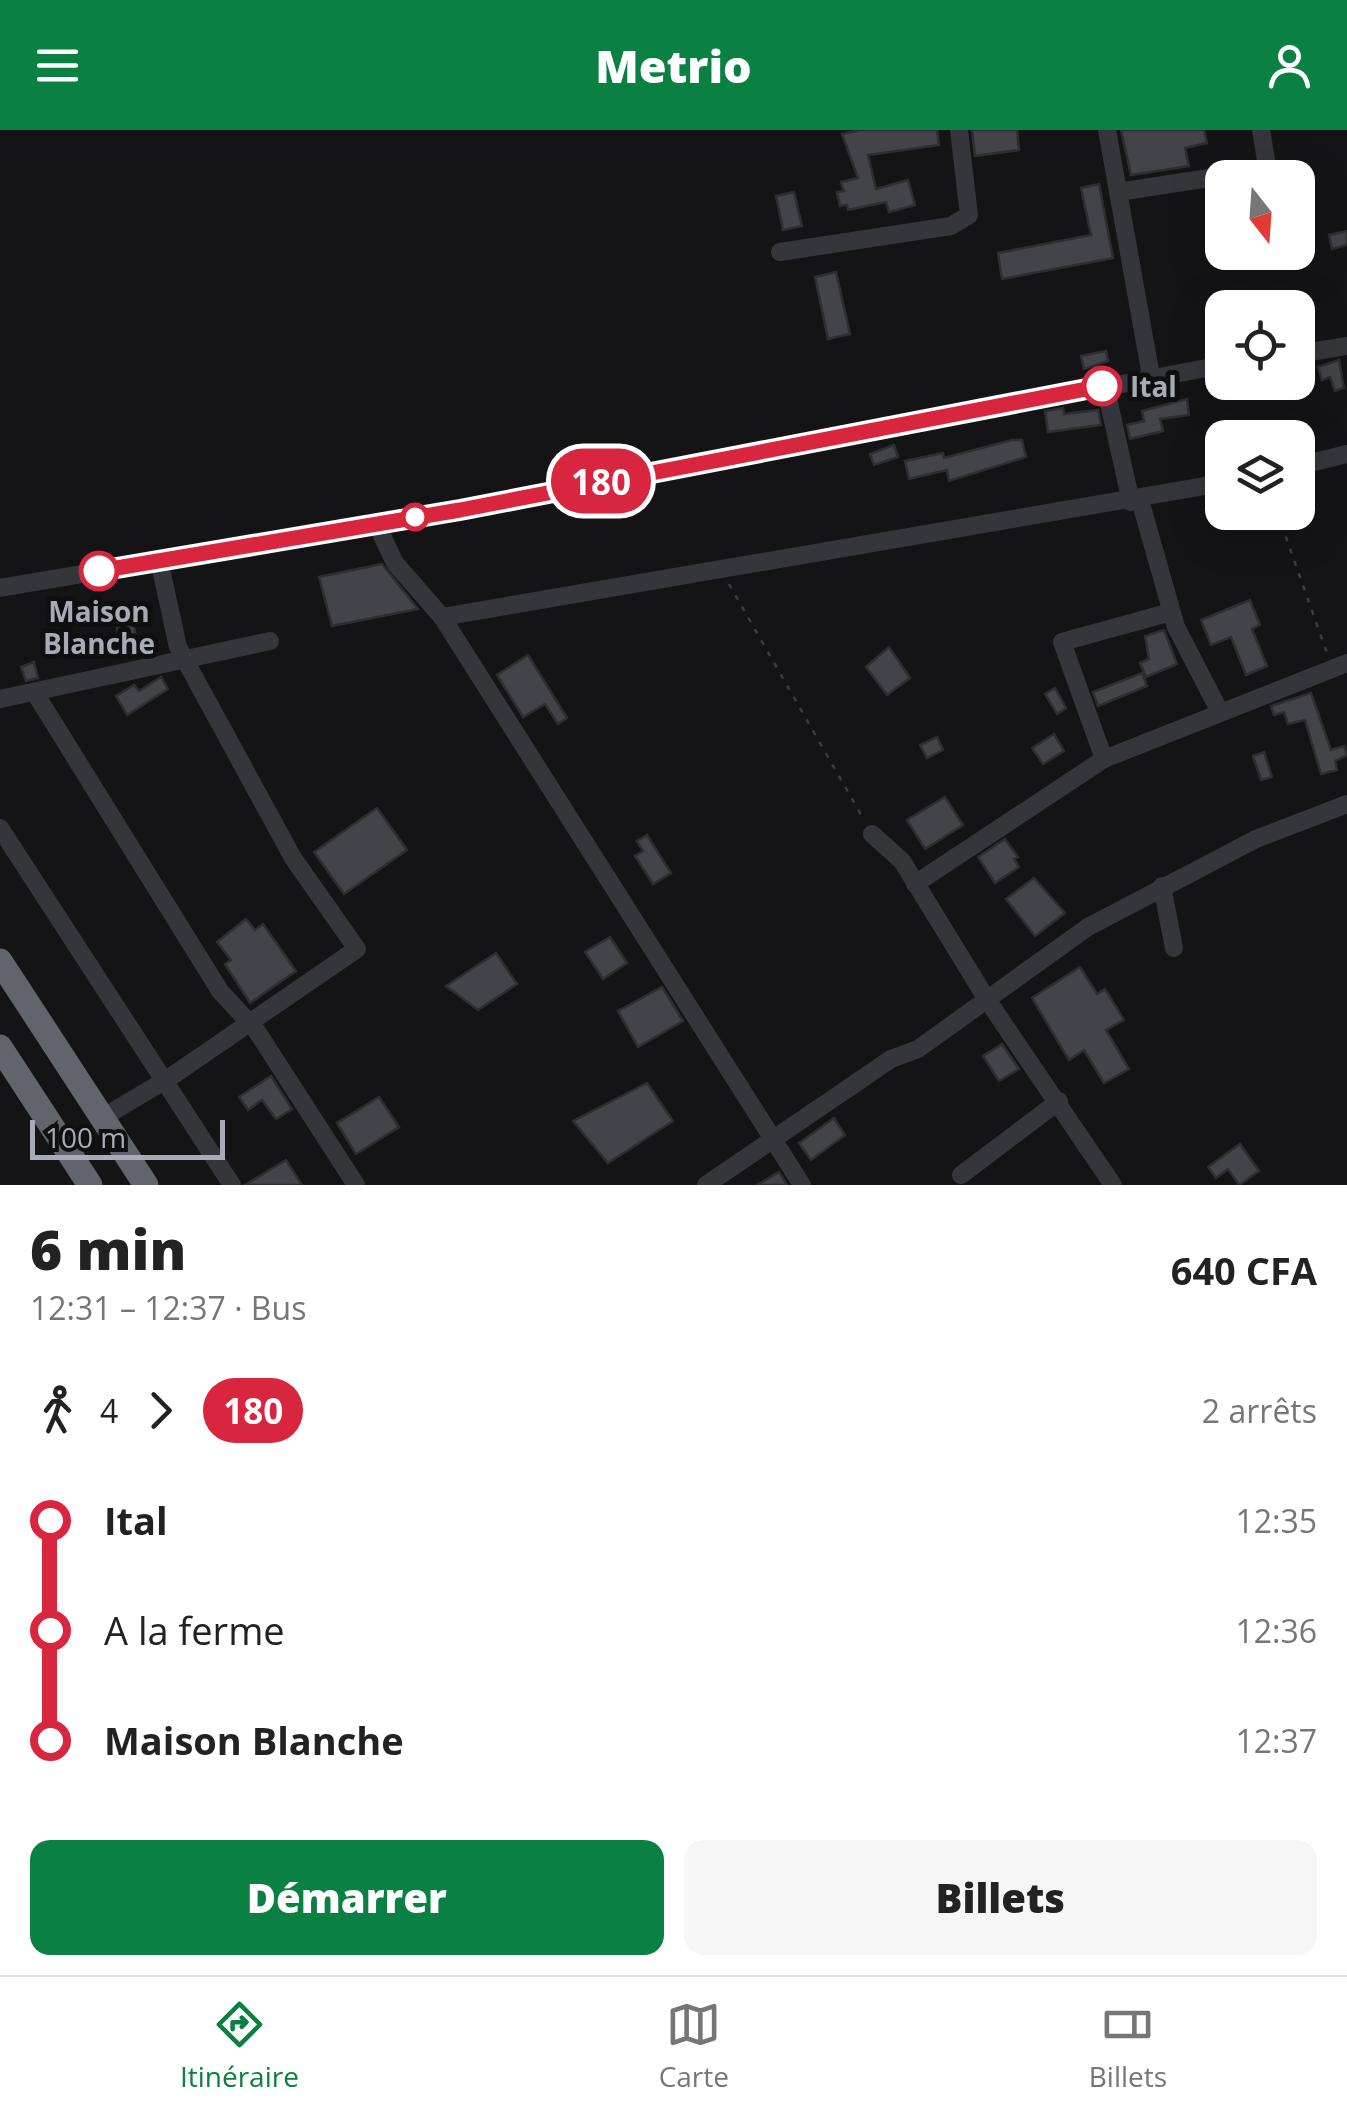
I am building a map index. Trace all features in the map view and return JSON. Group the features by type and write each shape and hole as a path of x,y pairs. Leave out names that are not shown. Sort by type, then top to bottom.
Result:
{"highway":[{"path":"0,960 146,1185"},
{"path":"0,1047 90,1185"}],"street":[{"path":"780,252 951,226 968,215 959,130"},
{"path":"1107,130 1151,376"},
{"path":"1118,192 1267,166 1261,130"},
{"path":"1315,351 1347,346"},
{"path":"0,588 822,442 1205,368"},
{"path":"1105,385 1135,501 1171,612 1219,710"},
{"path":"1315,462 1347,454"},
{"path":"442,617 1205,487"},
{"path":"376,523 394,563 442,617 802,1185"},
{"path":"102,1118 162,1082 357,949 293,858 178,647 160,560"},
{"path":"1104,758 1062,642 1171,612"},
{"path":"0,698 270,640"},
{"path":"915,884 1104,758 1340,666"},
{"path":"35,693 220,991 249,1022 356,1185"},
{"path":"706,1185 892,1060 918,1049 1088,927 1256,839 1347,804"},
{"path":"0,828 232,1185"},
{"path":"872,834 902,861 986,998 1114,1185"},
{"path":"1162,886 1174,948"},
{"path":"960,1176 1059,1100"}],"path":[{"path":"1283,530 1340,666"},
{"path":"719,567 872,834"}],"building":[{"path":"860,130 937,130 939,145 868,155 876,189 908,180 915,205 889,212 886,202 848,210 847,205 840,206 837,192 844,191 841,182 858,178 842,134"},
{"path":"972,130 1017,130 1019,150 975,156"},
{"path":"1121,130 1204,130 1207,143 1185,148 1189,166 1131,175"},
{"path":"1099,184 1113,258 1002,279 998,253 1091,235 1081,188"},
{"path":"794,192 802,226 783,230 776,196"},
{"path":"1347,231 1347,245 1332,249 1329,235"},
{"path":"836,272 850,334 828,339 815,277"},
{"path":"1106,351 1108,361 1084,369 1081,356"},
{"path":"1339,360 1344,388 1335,391 1330,377 1322,380 1318,367"},
{"path":"1187,399 1189,415 1160,419 1163,431 1130,439 1127,425 1144,421 1142,411"},
{"path":"1063,408 1064,414 1098,410 1101,425 1048,432 1045,411"},
{"path":"1022,440 1026,457 949,481 947,470 909,479 905,461 943,453 944,458"},
{"path":"894,445 898,457 874,465 870,454"},
{"path":"382,564 418,609 332,626 319,577"},
{"path":"1250,600 1260,625 1252,629 1267,666 1246,675 1231,637 1211,645 1201,620"},
{"path":"134,626 138,652 121,655 117,628"},
{"path":"1164,630 1177,664 1146,677 1140,663 1149,659 1145,636"},
{"path":"889,647 910,678 887,695 866,667"},
{"path":"528,655 567,718 558,724 545,704 523,717 497,675"},
{"path":"34,662 38,678 26,681 21,667"},
{"path":"1142,673 1147,686 1098,706 1093,692"},
{"path":"161,677 168,689 127,715 116,696 134,685 139,691"},
{"path":"1055,688 1066,708 1057,714 1045,694"},
{"path":"1311,693 1331,750 1344,746 1347,755 1335,761 1337,770 1321,774 1305,720 1288,724 1284,712 1274,715 1271,706"},
{"path":"1054,734 1064,751 1043,764 1032,748"},
{"path":"937,737 943,750 927,758 920,745"},
{"path":"1264,752 1272,777 1261,780 1253,756"},
{"path":"945,797 963,825 925,849 907,820"},
{"path":"377,808 407,850 344,894 314,852"},
{"path":"647,835 671,873 653,884 635,856 643,851 637,841"},
{"path":"1005,839 1018,857 1014,859 1019,867 995,883 978,857"},
{"path":"1034,878 1065,913 1035,936 1006,899"},
{"path":"246,919 255,930 263,924 296,971 250,1003 225,964 231,960 217,942"},
{"path":"610,937 627,963 603,979 585,952"},
{"path":"496,953 517,984 478,1010 446,986"},
{"path":"1080,967 1097,994 1105,989 1124,1020 1106,1030 1129,1069 1104,1083 1084,1050 1069,1060 1032,998"},
{"path":"662,987 683,1021 638,1047 618,1011"},
{"path":"1002,1044 1019,1069 999,1081 983,1056"},
{"path":"271,1076 292,1109 276,1119 262,1100 248,1110 239,1097"},
{"path":"647,1083 673,1121 608,1163 573,1121"},
{"path":"379,1097 399,1127 356,1154 337,1123"},
{"path":"834,1118 845,1135 811,1160 799,1143"},
{"path":"1240,1144 1259,1171 1239,1185 1228,1169 1216,1178 1208,1167"},
{"path":"286,1160 302,1185 245,1185"},
{"path":"779,1172 787,1185 757,1185"}],"bus line":[{"name":"180","path":"99,571 460,510 1102,386"}],"place":[{"name":"Ital","path":"1102,386"},
{"name":"Maison Blanche","path":"99,571"}]}
